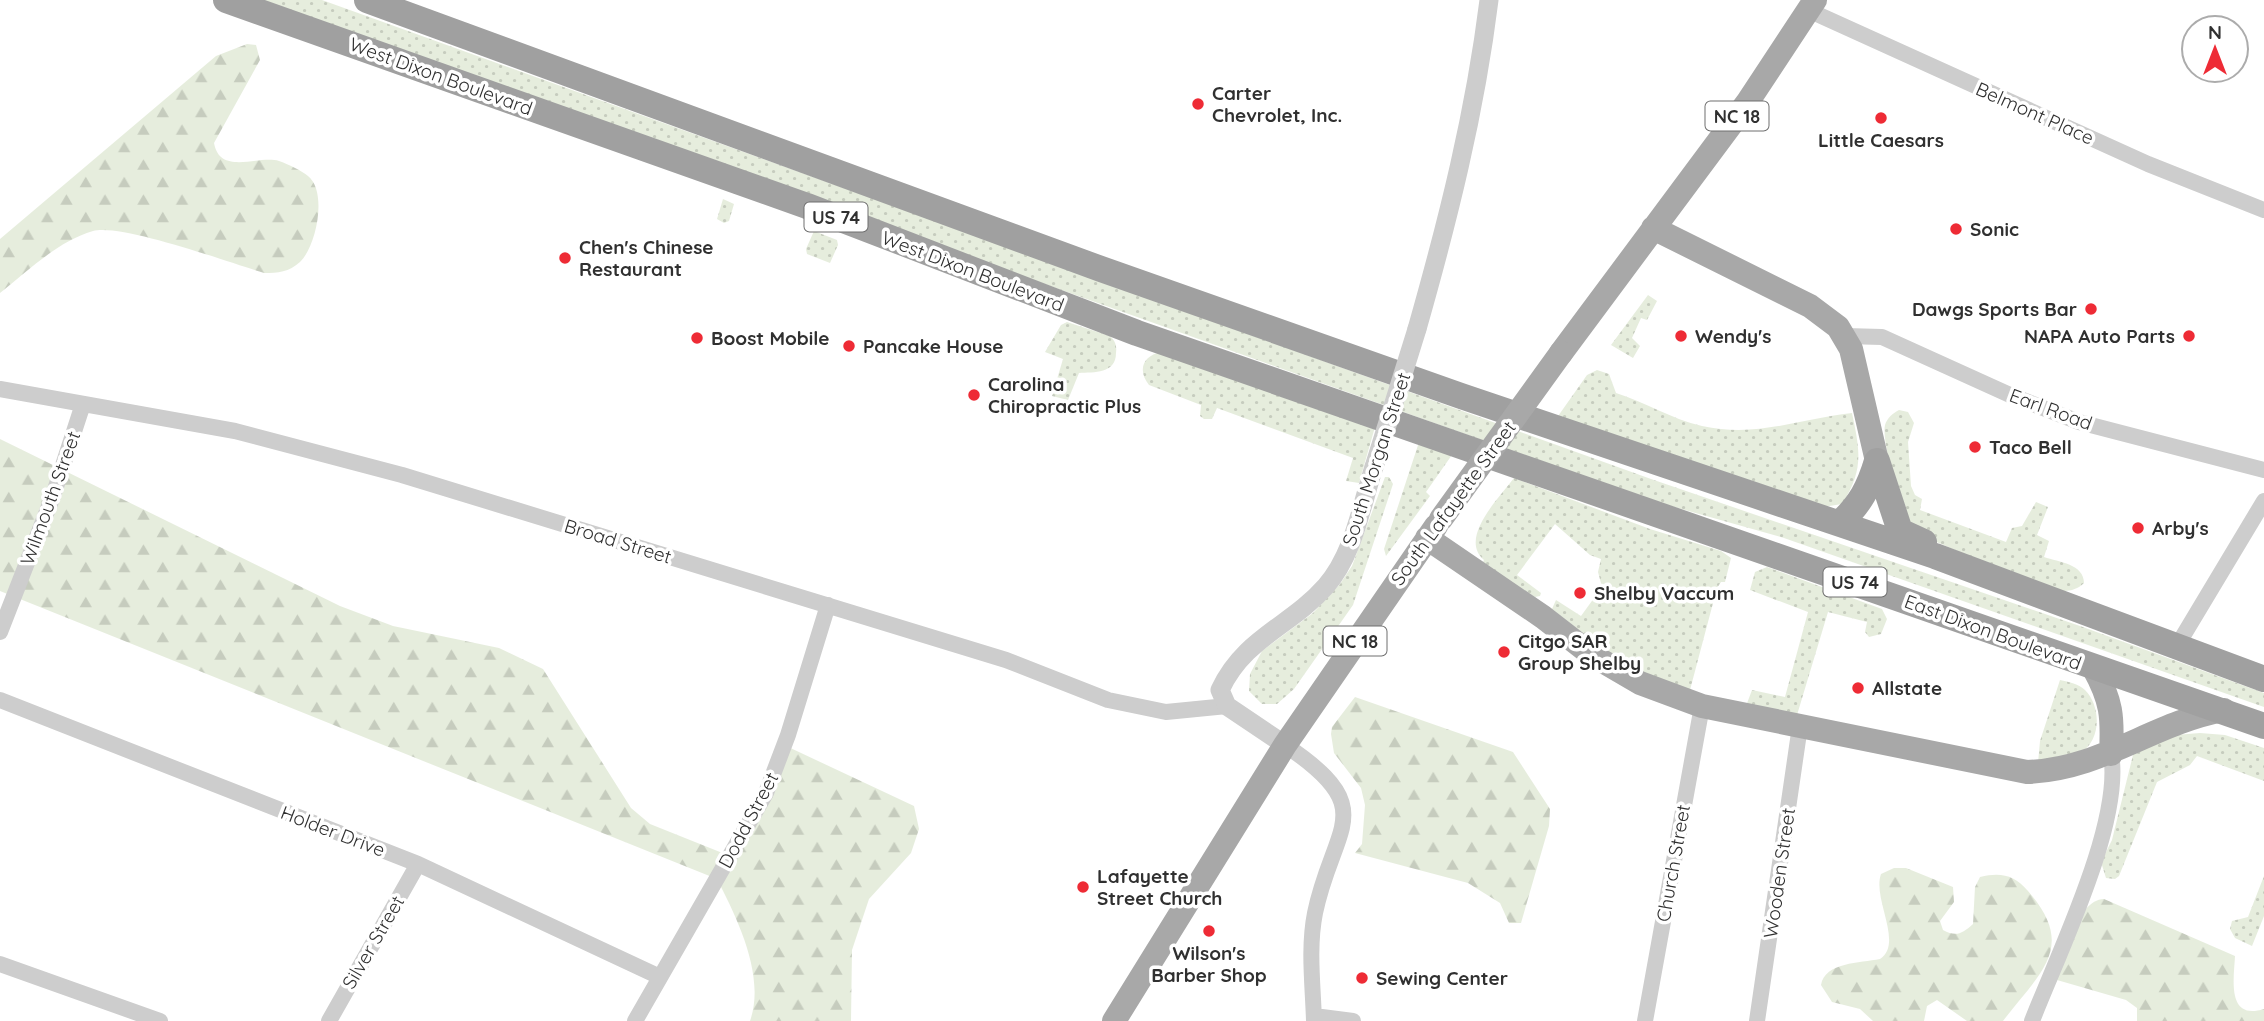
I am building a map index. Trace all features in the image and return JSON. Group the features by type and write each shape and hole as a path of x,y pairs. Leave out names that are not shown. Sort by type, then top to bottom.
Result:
{"highway":[{"name":"West Dixon Boulevard","path":"226,0 807,206 1064,306 1445,440"},
{"name":"US 74","path":"367,0 1075,259 1461,396 1935,556 2264,679"},
{"name":"East Dixon Boulevard","path":"1445,440 2264,726"},
{"path":"1840,523 1859,505 1869,489 1877,461"},
{"path":"1877,461 1900,531 1929,545 1935,556"}],"main road":[{"name":"South Lafayette Street","path":"1114,1021 1285,745 1560,353 1773,66 1811,5"},
{"path":"1653,228 1827,317 1845,336 1865,398 1877,461"},
{"path":"1434,529 1623,675 1702,706 2019,772 2064,769 2111,754 2181,720 2224,710"},
{"path":"2094,667 2110,698 2113,715 2111,754"}],"street":[{"name":"South Morgan Street","path":"1227,706 1220,690 1249,647 1297,612 1326,586 1340,565 1417,329 1455,194 1479,78 1489,0"},
{"name":"Belmont Place","path":"1811,5 2148,164 2264,210"},
{"name":"Earl Road","path":"1845,336 1882,337 2010,395 2079,422 2264,470"},
{"name":"Broad Street","path":"0,389 235,431 402,475 1006,660 1108,700 1166,712 1227,706"},
{"name":"Wilmouth Street","path":"0,632 53,496 83,404"},
{"path":"2177,646 2264,501"},
{"name":"Dodd Street","path":"635,1021 766,793 788,735 828,605"},
{"name":"Holder Drive","path":"0,700 418,864 660,977"},
{"path":"1227,706 1316,766 1333,783 1341,796 1344,811 1343,835 1314,918 1314,1019 1353,1021"},
{"name":"Church Street","path":"1644,1021 1702,706"},
{"name":"Wooden Street","path":"1757,1021 1800,726"},
{"path":"2032,1021 2086,883 2110,809 2115,775 2111,754"},
{"name":"Silver Street","path":"329,1021 418,864"},
{"path":"0,964 160,1021"}],"green space":[{"path":"248,0 322,0 1651,479 2080,626 2264,693 2264,707 1784,538 1653,501"},
{"path":"247,44 256,45 260,60 214,143 224,159 232,162 279,161 302,172 314,184 318,219 311,244 300,262 283,271 264,273 151,238 107,230 93,231 56,249 0,293 0,239 216,56"},
{"path":"723,199 734,204 729,221 724,223 717,219"},
{"path":"814,231 837,240 838,245 830,263 807,254 806,249"},
{"path":"1648,295 1657,301 1647,320 1641,318 1632,338 1640,346 1633,358 1611,345"},
{"path":"1067,322 1110,336 1116,350 1115,360 1108,368 1079,373 1068,400 1052,396 1063,359 1045,352 1061,325"},
{"path":"1162,352 1375,427 1359,483 1346,481 1353,458 1217,408 1212,419 1204,419 1200,416 1201,405 1149,385 1143,374 1144,364 1150,356"},
{"path":"1597,370 1609,374 1616,393 1702,426 1760,429 1852,413 1858,460 1849,492 1842,504 1823,507 1556,419 1587,375"},
{"path":"1899,410 1908,412 1914,423 1908,442 1911,486 1915,495 1922,499 1920,510 2006,542 2012,528 2022,526 2036,502 2048,507 2037,535 2049,541 2044,557 2075,568 2083,577 2084,583 2071,590 2055,590 1916,532 1899,497 1886,447 1885,425 1890,416"},
{"path":"0,439 340,606 393,626 499,648 543,669 631,808 650,824 730,856 784,745 914,806 919,829 911,853 869,899 852,950 851,1021 750,1021 754,1004 752,967 733,911 717,879 0,591"},
{"path":"1420,439 1454,452 1426,492 1430,496 1386,556 1384,549"},
{"path":"1385,477 1389,477 1393,484 1353,605 1294,689 1277,704 1262,704 1249,691 1250,674 1262,651 1313,613 1340,584 1352,566"},
{"path":"1514,478 1650,529 1721,551 1731,558 1725,582 1721,582 1717,588 1690,690 1633,667 1552,609 1556,600 1581,616 1602,587 1598,572 1601,559 1590,555 1555,524 1517,575 1541,593 1540,596 1535,597 1482,564 1484,560 1477,551 1478,529"},
{"path":"1767,567 1882,609 1887,619 1881,634 1869,637 1865,632 1867,622 1828,612 1797,715 1746,706 1752,690 1785,697 1808,612 1750,590 1755,572"},
{"path":"2060,680 2080,686 2090,697 2096,714 2095,732 2087,747 2080,753 2038,763 2040,741"},
{"path":"1355,697 1513,752 1550,809 1549,826 1521,923 1509,923 1500,903 1468,883 1355,853 1362,844 1365,805 1361,788 1334,753 1331,734 1332,727"},
{"path":"2200,733 2225,735 2264,748 2264,781 2197,756 2190,765 2157,782 2119,876 2115,879 2106,878 2101,862 2112,840 2133,755 2163,736"},
{"path":"1894,868 1906,868 1953,887 1954,902 1940,921 1943,930 1955,934 1973,924 1975,887 1980,877 2001,875 2018,881 2043,911 2050,929 2052,945 2048,959 2040,974 2003,1021 1967,1021 1937,1000 1927,1006 1924,1021 1873,1021 1860,1009 1832,1002 1821,985 1829,972 1844,965 1880,959 1887,952 1888,932 1879,884 1881,874"},
{"path":"2264,876 2264,916 2252,946 2235,938 2230,929 2232,921 2248,917"},
{"path":"2104,899 2235,956 2234,986 2238,1003 2243,1009 2264,1009 2264,1021 2137,1021 2137,1008 2126,1000 2057,980 2079,919 2094,902"}],"place":[{"name":"Carter Chevrolet, Inc.","path":"1198,104"},
{"name":"Little Caesars","path":"1881,118"},
{"name":"Sonic","path":"1956,229"},
{"name":"Chen's Chinese Restaurant","path":"565,258"},
{"name":"Dawgs Sports Bar","path":"2091,309"},
{"name":"Wendy's","path":"1681,336"},
{"name":"NAPA Auto Parts","path":"2189,336"},
{"name":"Boost Mobile","path":"697,338"},
{"name":"Pancake House","path":"849,346"},
{"name":"Carolina Chiropractic Plus","path":"974,395"},
{"name":"Taco Bell","path":"1975,447"},
{"name":"Arby's","path":"2138,528"},
{"name":"Shelby Vaccum","path":"1580,593"},
{"name":"Citgo SAR Group Shelby","path":"1504,652"},
{"name":"Allstate","path":"1858,688"},
{"name":"Lafayette Street Church","path":"1083,887"},
{"name":"Wilson's Barber Shop","path":"1209,931"},
{"name":"Sewing Center","path":"1362,978"}]}
